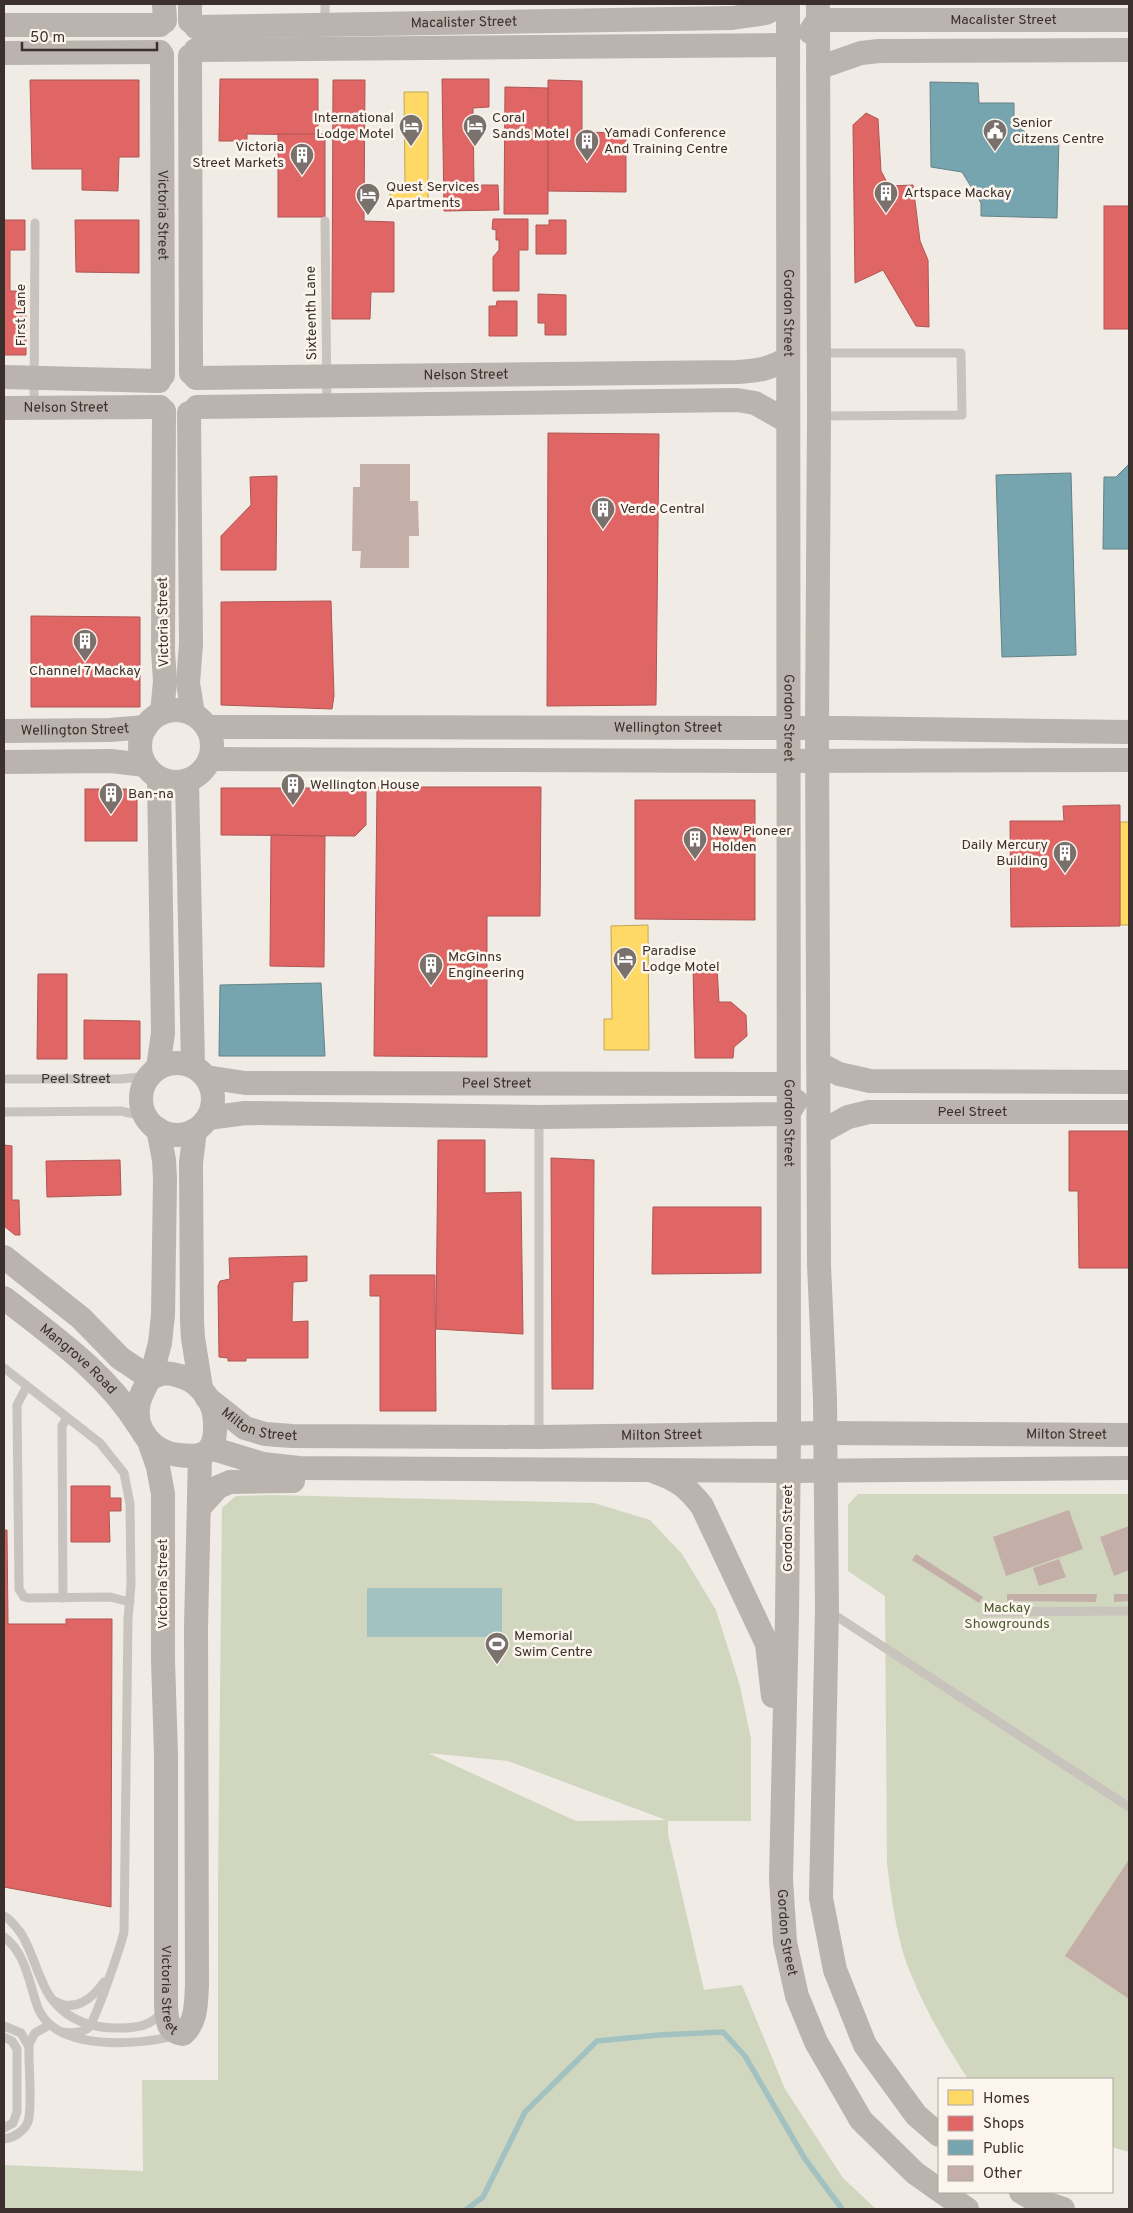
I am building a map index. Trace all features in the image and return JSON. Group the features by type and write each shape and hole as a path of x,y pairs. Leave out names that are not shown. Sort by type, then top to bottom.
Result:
{"street":[{"name":"Macalister Street","path":"192,32 325,14 732,18 766,13 783,4"},
{"name":"Gordon Street","path":"788,4 789,1434 788,1616 781,1879 785,1942 797,1996 816,2042 861,2120 916,2173 938,2189"},
{"name":"Macalister Street","path":"814,9 878,19 1129,20"},
{"path":"787,45 814,9"},
{"path":"788,174 798,136 800,50 814,9"},
{"name":"Gordon Street","path":"814,9 818,68 819,416 817,761 820,1064 819,1265 825,1433 827,1609 821,1898 835,1970 865,2045 916,2115 938,2134"},
{"path":"161,53 155,42 163,17"},
{"path":"4,25 175,17 192,32 185,59 173,60 161,53 4,52"},
{"path":"732,18 747,27 747,34 742,40 732,45"},
{"path":"878,19 866,24 859,30 860,40 865,46 879,51"},
{"name":"Macalister Street","path":"192,32 787,45"},
{"name":"Victoria Street","path":"192,32 194,375"},
{"path":"818,68 861,53 879,51 1129,50"},
{"name":"Victoria Street","path":"161,53 161,378"},
{"name":"Nelson Street","path":"194,375 737,372 762,371 788,358"},
{"path":"177,369 194,375 202,392 193,410 176,416 162,409 155,394 161,378 177,369"},
{"path":"737,372 748,381 749,390 737,400"},
{"name":"Nelson Street","path":"4,377 161,378"},
{"name":"Nelson Street","path":"193,410 327,405 737,400 755,403 787,421"},
{"name":"Nelson Street","path":"4,408 162,409"},
{"name":"Victoria Street","path":"154,720 165,681 162,409"},
{"name":"Victoria Street","path":"193,410 191,644 188,683 200,720"},
{"path":"4,762 111,761 152,771 178,783 197,776 204,769 210,759 211,737 200,720 173,710 154,720 140,746 152,771 163,1033 154,1072 144,1086 142,1107 152,1123 164,1160 165,1180 163,1315 160,1343 151,1377 139,1403 138,1415 146,1437 166,1454 205,1451 282,1467 373,1469 788,1471 1129,1468"},
{"name":"Wellington Street","path":"4,731 110,730 154,720"},
{"name":"Wellington Street","path":"200,720 1129,732"},
{"path":"210,759 1129,760"},
{"path":"187,781 199,1072 213,1098 212,1108 202,1124 191,1163 192,1321 204,1393"},
{"path":"152,1123 176,1135 202,1124 245,1113 539,1116 788,1114 805,1086 808,1039 819,1023"},
{"path":"154,1072 175,1063 199,1072"},
{"path":"820,1064 839,1074 870,1081 1129,1082"},
{"name":"Peel Street","path":"199,1072 245,1083 788,1084"},
{"path":"1000,1081 1000,1112"},
{"name":"Peel Street","path":"819,1133 836,1122 863,1113 1129,1112"},
{"path":"4,1258 85,1322 120,1358 151,1377 164,1373 176,1374 191,1379 204,1393 216,1417 205,1451"},
{"name":"Mangrove Road","path":"4,1298 95,1371 126,1405 146,1437"},
{"name":"Milton Street","path":"204,1393 244,1428 265,1434 538,1437 825,1433 1129,1434"},
{"name":"Victoria Street","path":"146,1437 158,1467 164,1494 163,1660 166,1756 166,2006 169,2027 175,2033 183,2034 193,2020 197,1985 196,1627 199,1508 205,1451"},
{"path":"199,1508 218,1487 230,1482 320,1481 373,1469"},
{"path":"645,1469 674,1478 689,1490 702,1506 767,1644 782,1797"},
{"name":"Gordon Street","path":"944,2193 966,2209"},
{"path":"1023,2193 1033,2199 1063,2209"}],"lane":[{"name":"Sixteenth Lane","path":"325,221 327,405"},
{"name":"First Lane","path":"34,408 35,223"},
{"path":"819,353 961,353 962,415 819,416"},
{"name":"Peel Street","path":"4,1079 121,1079 154,1072"},
{"path":"4,1112 121,1111 152,1123"},
{"path":"538,1437 539,1116"},
{"path":"4,1368 100,1444 120,1467 127,1480 130,1504 124,1925 120,1948 91,2025 80,2032 62,2032"},
{"path":"27,1386 17,1405 18,1583 24,1597 110,1597 130,1602"},
{"path":"63,1598 62,1426 67,1418"},
{"path":"827,1609 1129,1807"},
{"path":"986,1612 1129,1611"},
{"path":"4,1916 13,1923 26,1942 47,1994 63,2012 91,2025 110,2028 146,2025 158,2018 166,2006"},
{"path":"4,1937 17,1951 30,1980 38,2008 49,2025 62,2032 88,2040 135,2042 183,2034"},
{"path":"47,1994 61,2005 78,2004 92,1996 110,1974"},
{"path":"4,2139 15,2136 28,2122 29,2049 32,2036 49,2025"},
{"path":"4,2026 21,2033 29,2049"},
{"path":"4,2037 12,2041 17,2050 16,2115 11,2124 4,2128"}],"green space":[{"name":"Mackay Showgrounds","path":"858,1494 1129,1494 1129,2152 1113,2147 1113,2078 967,2078 922,2000 905,1960 898,1933 887,1863 885,1596 848,1571 848,1505"},
{"path":"274,1495 594,1503 650,1520 682,1554 716,1610 740,1686 751,1739 751,1821 668,1821 668,1834 704,1990 742,1985 785,2089 843,2178 876,2209 4,2209 4,2165 143,2171 142,2080 218,2080 222,1508 236,1496","holes":["428,1753 508,1761 666,1820 576,1821"]}],"water":[{"path":"367,1588 502,1588 502,1637 367,1637"}],"building: Homes":[{"path":"404,92 428,92 428,206 390,207 390,183 405,183"},
{"path":"1120,822 1129,822 1129,925 1120,925"},
{"path":"648,925 649,1050 604,1050 604,1019 612,1019 611,926"}],"building: Shops":[{"path":"220,79 318,79 318,135 247,134 247,141 219,141"},
{"name":"Coral Sands Motel","path":"442,79 489,79 489,107 473,108 474,185 498,185 499,210 444,211"},
{"path":"30,80 139,80 139,157 119,157 118,191 82,190 82,169 32,169"},
{"path":"333,80 365,80 364,221 394,222 394,292 371,292 370,319 332,319"},
{"name":"Yamadi Conference And Training Centre","path":"548,80 582,81 582,132 626,133 626,192 548,191"},
{"path":"505,87 548,88 548,214 504,214"},
{"name":"Artspace Mackay","path":"866,113 878,119 881,171 889,186 913,185 920,241 928,260 929,327 916,326 883,270 855,283 853,125"},
{"name":"Victoria Street Markets","path":"278,134 325,134 325,217 278,217"},
{"path":"1104,206 1129,206 1129,329 1104,329"},
{"path":"493,219 528,219 528,250 519,250 519,291 493,291 493,257 499,250 499,240 496,240 496,230 492,229"},
{"path":"4,220 25,220 25,250 10,250 10,291 26,291 26,355 4,355"},
{"path":"75,220 139,220 139,273 76,272"},
{"path":"549,220 566,220 566,254 536,254 536,225 549,225"},
{"path":"538,294 566,295 566,335 545,335 545,323 538,323"},
{"path":"497,301 517,301 517,336 489,336 489,306 496,306"},
{"name":"Verde Central","path":"548,433 659,434 656,705 547,706"},
{"path":"277,476 276,570 221,570 221,536 251,505 250,477"},
{"path":"331,601 334,696 332,709 221,705 221,602"},
{"name":"Channel 7 Mackay","path":"31,616 140,617 140,707 31,707"},
{"name":"McGinns Engineering","path":"377,787 541,787 540,916 487,916 487,1057 374,1056"},
{"name":"Wellington House","path":"221,788 366,788 366,825 355,836 221,835"},
{"name":"Ban-na","path":"85,789 137,789 137,841 85,841"},
{"name":"New Pioneer Holden","path":"635,800 755,800 755,920 635,919"},
{"name":"Daily Mercury Building","path":"1120,805 1120,926 1011,927 1010,821 1064,821 1063,806"},
{"path":"271,835 325,836 324,967 270,966"},
{"path":"693,967 717,967 719,1002 731,1002 746,1015 747,1036 734,1047 733,1058 695,1058"},
{"path":"38,974 67,974 67,1059 37,1059"},
{"path":"84,1020 140,1021 140,1059 84,1059"},
{"path":"1069,1131 1129,1131 1129,1268 1079,1268 1078,1191 1069,1191"},
{"path":"438,1140 485,1140 485,1193 521,1192 523,1334 436,1329"},
{"path":"4,1145 12,1146 12,1200 19,1200 20,1235 15,1235 4,1226"},
{"path":"551,1158 594,1160 593,1389 552,1389"},
{"path":"120,1160 121,1195 47,1197 46,1161"},
{"path":"653,1207 761,1207 761,1273 652,1274"},
{"path":"307,1256 307,1281 293,1282 292,1322 308,1321 308,1358 246,1358 246,1361 228,1361 228,1358 219,1357 218,1286 220,1281 230,1279 229,1258"},
{"path":"370,1275 435,1275 436,1411 380,1411 380,1296 370,1296"},
{"path":"71,1486 110,1486 110,1498 121,1498 121,1511 109,1511 110,1542 71,1542"},
{"path":"4,1530 7,1530 8,1624 66,1624 66,1619 112,1619 111,1907 4,1887"}],"building: Public":[{"name":"Senior Citzens Centre","path":"930,82 978,83 979,103 1014,103 1014,123 1031,137 1059,137 1057,218 981,216 981,203 962,172 931,167"},
{"path":"1129,464 1129,549 1103,549 1104,477 1116,477"},
{"path":"1071,473 1076,655 1002,657 996,475"},
{"path":"321,983 325,1056 219,1056 220,985"}],"building: Other":[{"path":"360,464 410,464 410,501 418,501 419,536 409,536 409,568 360,568 361,551 352,551 353,487 360,487"},
{"path":"1069,1510 1083,1549 1006,1576 993,1537"},
{"path":"1129,1526 1129,1570 1114,1576 1100,1537"},
{"path":"916,1554 983,1597 979,1603 912,1560"},
{"path":"1059,1559 1066,1577 1039,1586 1033,1568"},
{"path":"1007,1594 1097,1594 1096,1602 1007,1601"},
{"path":"1114,1594 1129,1594 1129,1601 1114,1602"},
{"path":"1129,1862 1129,1999 1065,1956"}],"waterway":[{"path":"467,2209 483,2197 525,2112 597,2041 659,2035 723,2032 745,2056 805,2159 842,2209"}],"place":[{"name":"International Lodge Motel","path":"411,147"},
{"name":"Coral Sands Motel","path":"475,147"},
{"name":"Senior Citzens Centre","path":"995,152"},
{"name":"Yamadi Conference And Training Centre","path":"587,162"},
{"name":"Victoria Street Markets","path":"302,176"},
{"name":"Artspace Mackay","path":"886,214"},
{"name":"Quest Services Apartments","path":"368,216"},
{"name":"Verde Central","path":"603,530"},
{"name":"Channel 7 Mackay","path":"85,662"},
{"name":"Wellington House","path":"293,806"},
{"name":"Ban-na","path":"111,815"},
{"name":"New Pioneer Holden","path":"695,860"},
{"name":"Daily Mercury Building","path":"1065,874"},
{"name":"Paradise Lodge Motel","path":"625,980"},
{"name":"McGinns Engineering","path":"431,986"},
{"name":"Memorial Swim Centre","path":"497,1665"}]}
